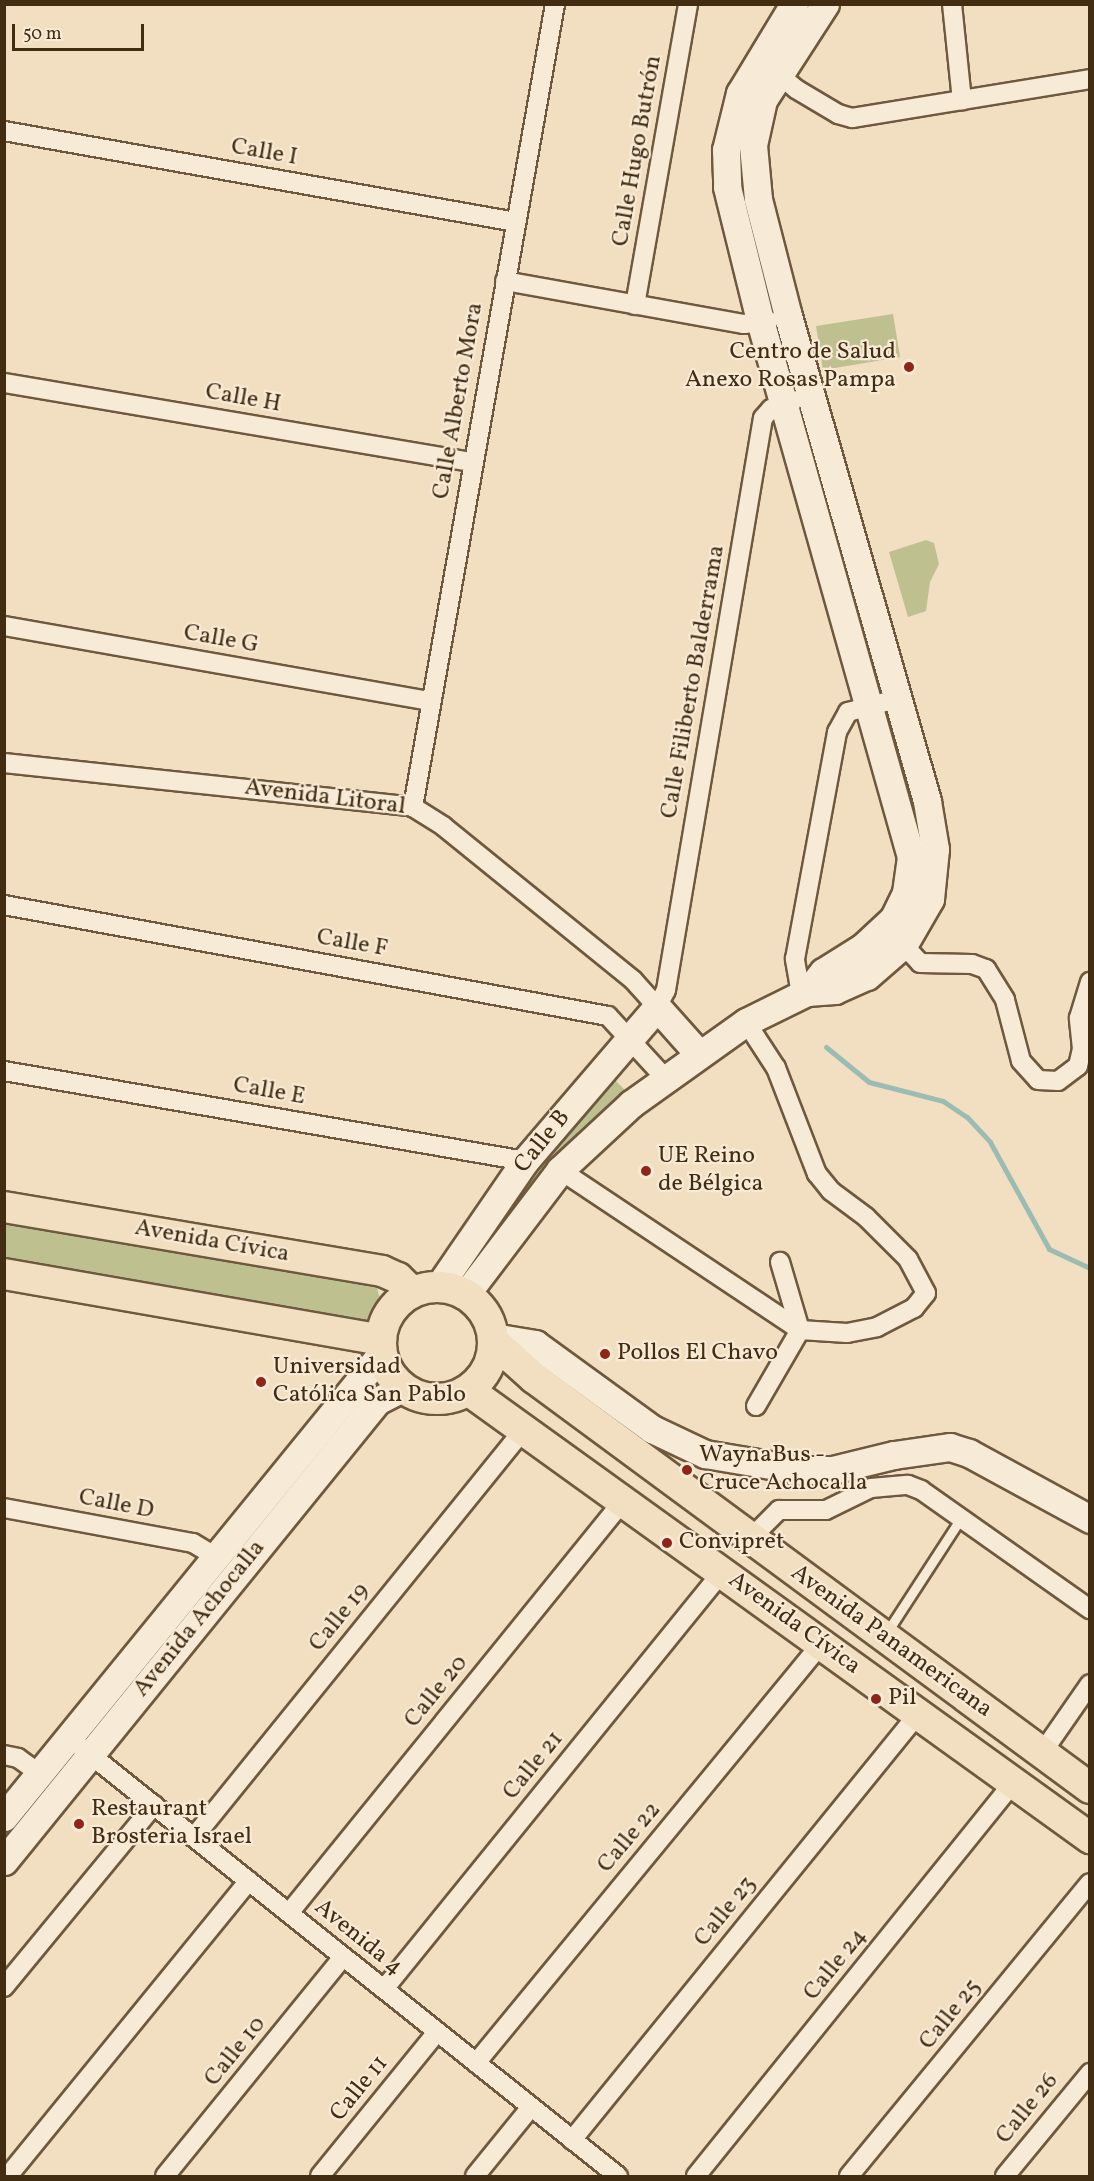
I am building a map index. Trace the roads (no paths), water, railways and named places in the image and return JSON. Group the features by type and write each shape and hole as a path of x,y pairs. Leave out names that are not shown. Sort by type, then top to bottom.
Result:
{"main road":[{"name":"Avenida Cívica","path":"4,1207 382,1271 439,1291"},
{"path":"4,1274 381,1346"},
{"path":"439,1291 486,1314 493,1339 490,1364 468,1390 452,1397 432,1399 403,1388 389,1373 381,1346 388,1313 439,1291"},
{"name":"Avenida Panamericana","path":"493,1339 534,1378 1089,1788"},
{"name":"Avenida Cívica","path":"468,1390 1089,1838"}],"street":[{"name":"Calle Alberto Mora","path":"413,807 555,4"},
{"name":"Calle Hugo Butrón","path":"635,305 688,4"},
{"path":"794,4 769,66 764,100 753,145 758,199 788,316 900,698 935,849 930,899 895,936 867,976 835,990 804,993 795,959 837,732 848,712 900,698"},
{"path":"825,4 769,66 733,112 726,168 730,205 761,324 911,857 906,893 895,936"},
{"path":"952,4 962,100"},
{"path":"769,66 838,114 852,118 1089,79"},
{"name":"Calle I","path":"4,131 516,222"},
{"path":"505,281 635,305 761,324 788,316"},
{"name":"Calle H","path":"4,383 473,462"},
{"name":"Calle Filiberto Balderrama","path":"657,1007 666,990 763,418 783,404 811,394"},
{"name":"Calle G","path":"4,626 430,701"},
{"name":"Avenida Litoral","path":"4,763 413,807 443,826 633,980 698,1053"},
{"name":"Calle F","path":"4,905 608,1016 665,1077"},
{"path":"895,936 920,963 972,964 986,969 1005,1000 1026,1072 1038,1080 1058,1081 1078,1066 1082,1049 1079,1018 1089,982"},
{"name":"Calle B","path":"439,1291 595,1135 665,1077 746,1022 804,993"},
{"name":"Calle B","path":"439,1291 525,1161 657,1007"},
{"path":"560,1170 800,1330 847,1333 878,1327 898,1319 926,1293 908,1259 866,1217 831,1191 817,1174 776,1068 746,1022"},
{"name":"Calle E","path":"4,1071 525,1161"},
{"path":"756,1406 800,1330 780,1262"},
{"path":"493,1339 535,1344 652,1429 705,1454 800,1470 832,1470 894,1455 950,1447 969,1453 1089,1519"},
{"name":"Avenida Achocalla","path":"4,1816 215,1556 381,1346"},
{"name":"Avenida Achocalla","path":"4,1861 377,1401 403,1388"},
{"name":"Calle 19","path":"194,1837 524,1429"},
{"path":"751,1538 779,1510 826,1510 871,1488 894,1483 921,1490 1089,1609"},
{"name":"Calle 20","path":"289,1913 623,1501"},
{"name":"Calle D","path":"4,1508 192,1543 215,1556"},
{"name":"Calle 21","path":"384,1989 722,1572"},
{"name":"Calle 22","path":"476,2063 821,1644"},
{"path":"1042,1753 1089,1683"},
{"name":"Calle 23","path":"572,2140 918,1714"},
{"name":"Avenida 4","path":"69,1737 618,2176"},
{"path":"4,1755 18,1758 39,1773"},
{"name":"Calle 24","path":"696,2176 1013,1783"},
{"path":"4,1987 154,1805"},
{"path":"8,2176 249,1881"},
{"name":"Calle 25","path":"849,2176 1089,1883"},
{"name":"Calle 10","path":"165,2176 343,1957"},
{"name":"Calle 11","path":"320,2176 437,2032"},
{"name":"Calle 26","path":"1005,2176 1089,2073"},
{"path":"475,2176 531,2107"}],"lane":[{"path":"885,1637 961,1518"}],"waterway":[{"path":"826,1047 869,1082 943,1101 967,1117 990,1142 1049,1249 1090,1268"}],"place":[{"name":"Centro de Salud Anexo Rosas Pampa","path":"909,367"},
{"name":"UE Reino de Bélgica","path":"646,1171"},
{"name":"Pollos El Chavo","path":"605,1354"},
{"name":"Universidad Católica San Pablo","path":"261,1382"},
{"name":"WaynaBus - Cruce Achocalla","path":"687,1470"},
{"name":"Convipret","path":"667,1543"},
{"name":"Pil","path":"876,1699"},
{"name":"Restaurant Brosteria Israel","path":"79,1824"}]}
